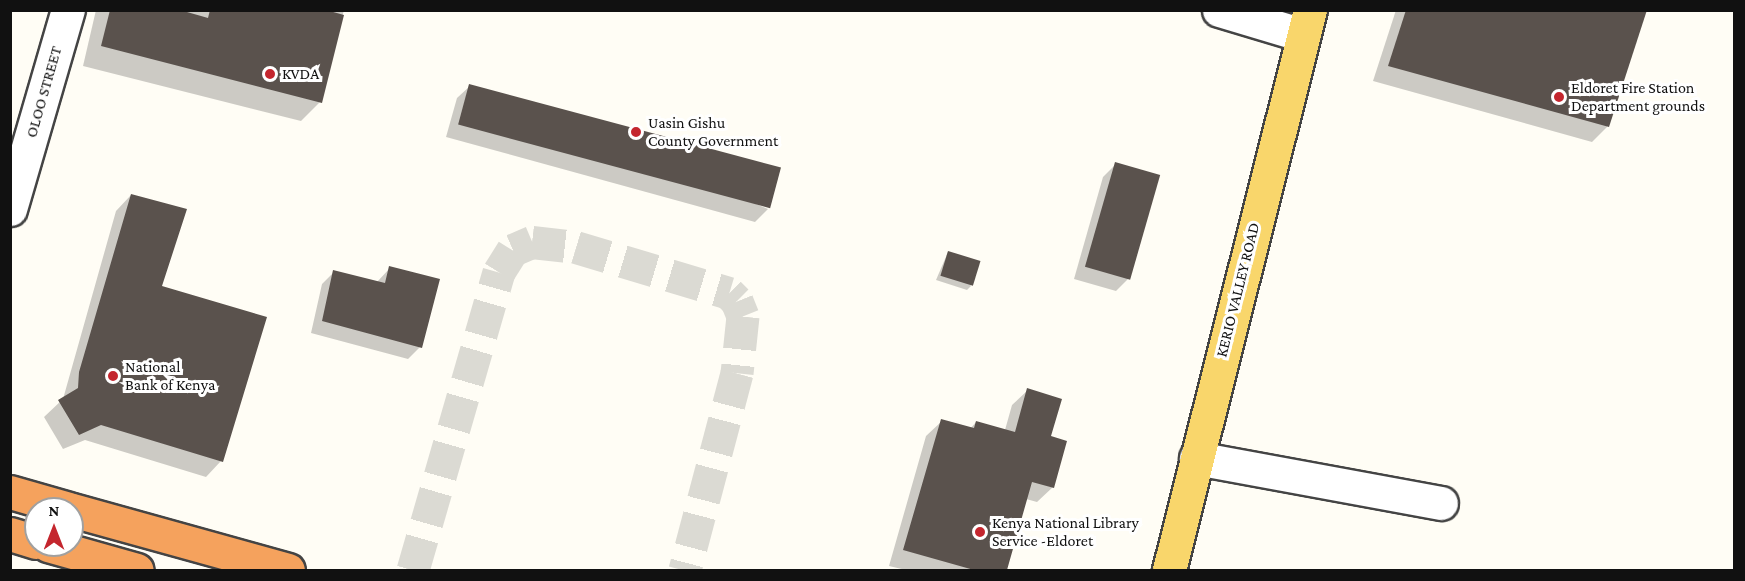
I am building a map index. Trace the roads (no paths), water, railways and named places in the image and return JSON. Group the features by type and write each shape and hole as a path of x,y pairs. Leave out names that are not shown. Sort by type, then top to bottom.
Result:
{"highway":[{"path":"10,492 28,497"},
{"path":"84,513 288,570"},
{"path":"84,555 137,570"}],"main road":[{"name":"KERIO VALLEY ROAD","path":"1169,570 1306,23"}],"street":[{"name":"OLOO STREET","path":"10,209 68,10"},
{"path":"1219,10 1306,23"},
{"path":"1196,458 1441,503"}],"tunnel":[{"path":"413,570 499,272 513,250 532,242 576,247 729,293 737,301 743,316 737,373 685,570"}],"place":[{"name":"KVDA","path":"270,74"},
{"name":"Eldoret Fire Station Department grounds","path":"1559,97"},
{"name":"Uasin Gishu County Government","path":"636,132"},
{"name":"National Bank of Kenya","path":"113,376"},
{"name":"Kenya National Library Service -Eldoret","path":"980,532"}]}
